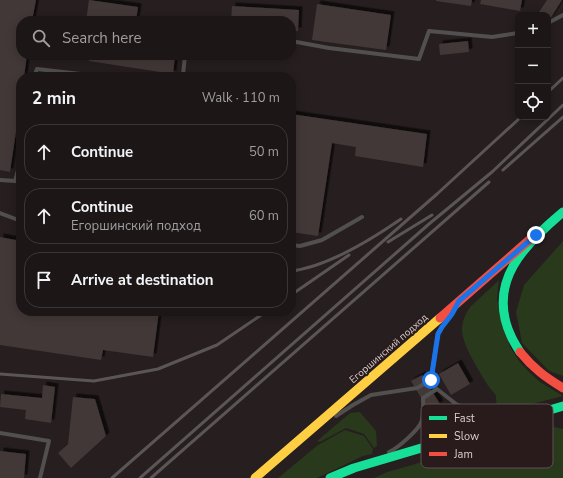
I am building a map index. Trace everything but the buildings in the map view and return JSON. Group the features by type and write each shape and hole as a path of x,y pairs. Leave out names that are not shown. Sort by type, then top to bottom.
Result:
{"main road":[{"path":"563,212 536,235 519,256 508,274 503,296 505,323 509,335 517,348 525,359 547,378 563,388"},
{"name":"Егоршинский подход","path":"255,478 536,235"},
{"path":"553,409 563,406"},
{"path":"330,478 354,468 421,448"}],"lane":[{"path":"551,21 563,15"},
{"path":"296,42 329,48 419,59 429,31 492,37 515,33"},
{"path":"183,72 185,60"},
{"path":"35,72 36,69 63,72"},
{"path":"0,180 15,181 16,178"},
{"path":"0,213 16,219"},
{"path":"296,246 300,246 322,240 362,217"},
{"path":"330,420 371,395 417,388 431,380 438,334 459,301"},
{"path":"423,404 423,398 437,389 456,404"},
{"path":"387,453 411,436 421,422"},
{"path":"272,463 302,442 324,424"},
{"path":"0,433 49,441 40,478"},
{"path":"354,468 381,455"}],"green space":[{"path":"563,241 563,376 549,371 522,343 516,312 524,285"},
{"path":"499,280 497,300 510,347 528,371 540,382 563,396 532,404 497,404 495,394 489,387 468,351 463,336 462,330 464,318 470,307"},
{"path":"360,412 376,431 377,446 374,448 364,434 346,428 320,442 317,441 350,413"},
{"path":"553,427 563,429 563,478 374,478 387,472 421,462 421,468 553,468"},
{"path":"345,430 364,436 373,449 372,454 363,456 317,478 278,478 318,445"}],"railway":[{"path":"551,89 563,78"},
{"path":"140,478 429,224 492,172 563,105"},
{"path":"503,170 563,117"},
{"path":"112,478 437,194 518,120"},
{"path":"151,478 489,182"},
{"path":"388,242 432,215"},
{"path":"296,270 319,264 349,251 401,219"},
{"path":"296,292 349,255"},
{"path":"0,374 94,381 158,369 217,345 260,316"}],"traffic: fast":[{"path":"520,352 511,336 504,316 503,298 506,281 513,266 523,251 535,237 563,212"},
{"path":"553,409 563,406"},
{"path":"330,478 354,468 421,448"}],"traffic: slow":[{"path":"255,478 440,318"}],"traffic: jam":[{"path":"440,318 535,235"},
{"path":"520,352 540,372 563,388"}],"route":[{"path":"431,380 438,334 450,318 459,301 536,235"}]}
